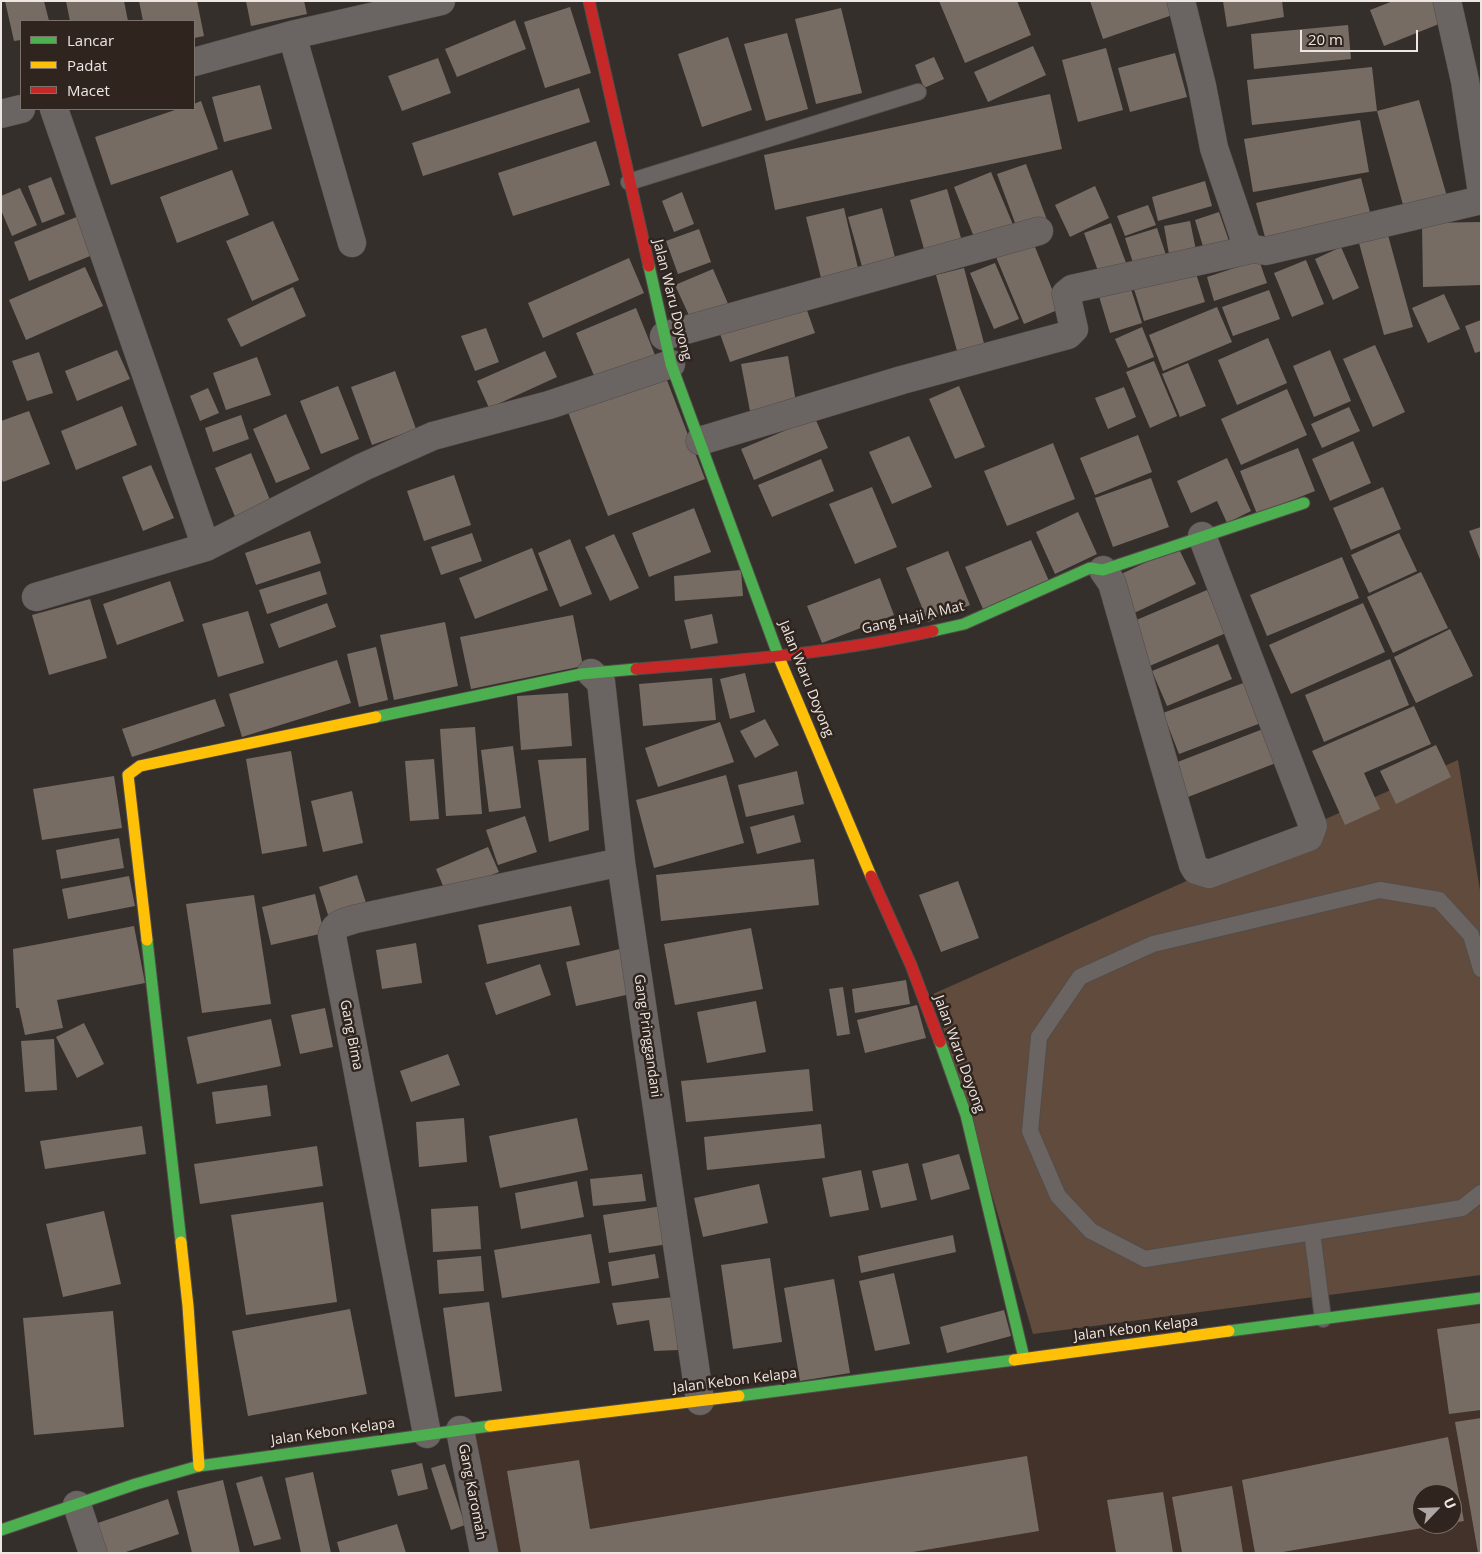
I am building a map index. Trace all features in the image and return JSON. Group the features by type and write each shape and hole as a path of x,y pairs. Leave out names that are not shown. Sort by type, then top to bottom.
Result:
{"street":[{"path":"195,62 292,35 441,1"},
{"name":"Jalan Waru Doyong","path":"589,1 671,364 779,656 911,965 943,1049 968,1125 1024,1358"},
{"path":"1182,1 1214,148 1246,243 1253,249"},
{"path":"1447,1 1470,53 1481,186"},
{"path":"292,35 352,243"},
{"path":"1,114 20,109"},
{"path":"54,110 206,547"},
{"path":"700,441 873,388 1068,335 1074,329 1066,294 1072,290 1253,249 1266,251 1481,200"},
{"path":"664,336 1039,231"},
{"path":"36,597 206,547 363,467 433,436 549,405 671,364"},
{"name":"Gang Haji A Mat","path":"199,1466 188,1306 128,775 140,766 591,673 779,656 894,640 964,624 1090,568 1103,570 1304,503"},
{"path":"1103,570 1112,583 1193,865 1196,870 1209,874 1309,837 1313,826 1202,536"},
{"name":"Gang Pringgandani","path":"591,673 601,682 622,862 700,1401"},
{"name":"Gang Bima","path":"427,1434 332,936 334,929 336,926 355,919 622,862"},
{"name":"Jalan Kebon Kelapa","path":"1,1530 136,1484 199,1466 427,1434 700,1401 1481,1298"},
{"name":"Gang Karomah","path":"460,1430 484,1553"},
{"path":"77,1505 93,1553"}],"lane":[{"path":"629,182 918,92"},
{"path":"1481,969 1471,936 1439,900 1380,890 1152,944 1080,976 1039,1037 1030,1131 1058,1196 1091,1231 1145,1259 1462,1208 1481,1193"},
{"path":"1312,1232 1322,1319"}],"shaded area":[{"path":"1458,760 1481,896 1481,1275 1033,1334 933,994"},
{"path":"1481,1298 1481,1553 484,1553 460,1430"}],"building":[{"path":"5,1 44,1 49,20 20,20 20,40 14,41"},
{"path":"66,1 124,1 128,20 70,20"},
{"path":"139,1 197,1 204,36 195,38 195,20 143,20"},
{"path":"246,1 304,1 307,14 251,26"},
{"path":"939,1 1017,1 1031,35 965,63"},
{"path":"1090,1 1177,1 1181,12 1103,39"},
{"path":"1223,1 1282,1 1284,17 1227,27"},
{"path":"1393,1 1441,1 1449,20 1384,46 1370,10"},
{"path":"570,7 591,73 545,88 524,22"},
{"path":"841,8 862,93 816,104 795,19"},
{"path":"515,20 526,49 457,77 445,49"},
{"path":"1348,25 1351,59 1254,69 1251,34"},
{"path":"787,33 808,109 766,121 744,44"},
{"path":"728,37 752,110 702,127 678,54"},
{"path":"1033,46 1046,75 988,102 974,72"},
{"path":"1106,48 1123,110 1078,122 1062,60"},
{"path":"1175,53 1187,97 1130,112 1118,68"},
{"path":"934,57 944,79 924,88 915,65"},
{"path":"438,58 451,93 402,111 388,76"},
{"path":"1372,67 1377,111 1252,125 1247,80"},
{"path":"260,85 272,129 224,142 212,97"},
{"path":"579,88 590,122 423,176 412,143"},
{"path":"1050,94 1062,149 775,210 764,155"},
{"path":"1419,100 1448,200 1405,212 1377,111"},
{"path":"201,101 218,149 111,185 95,137 175,110 195,110 195,104"},
{"path":"1360,120 1369,172 1253,192 1244,139"},
{"path":"596,141 610,185 513,216 498,173"},
{"path":"1026,164 1047,220 1018,231 997,174"},
{"path":"232,170 249,215 177,243 160,197"},
{"path":"991,172 1014,227 976,242 954,187"},
{"path":"51,177 65,214 42,223 28,186"},
{"path":"1361,178 1371,216 1266,241 1256,203"},
{"path":"1205,181 1212,206 1158,221 1152,197"},
{"path":"1095,186 1109,218 1070,237 1055,205"},
{"path":"20,188 37,225 12,236 1,210 1,196"},
{"path":"947,189 963,245 926,256 910,200"},
{"path":"682,192 694,224 674,232 662,201"},
{"path":"1148,205 1156,225 1125,236 1117,216"},
{"path":"844,208 860,277 823,286 806,217"},
{"path":"882,208 898,269 865,277 848,217"},
{"path":"1219,212 1230,244 1205,253 1195,220"},
{"path":"84,214 100,252 29,281 14,242"},
{"path":"273,221 299,280 252,301 226,241"},
{"path":"1190,221 1197,255 1170,260 1164,226"},
{"path":"1481,222 1481,285 1423,287 1422,223"},
{"path":"1111,223 1128,268 1101,279 1084,233"},
{"path":"1157,228 1168,261 1136,272 1125,238"},
{"path":"699,229 711,262 678,274 666,241"},
{"path":"1388,235 1413,327 1384,335 1359,243"},
{"path":"1033,242 1060,309 1024,324 996,257"},
{"path":"1341,247 1359,288 1333,300 1315,259"},
{"path":"629,258 644,293 543,338 528,303"},
{"path":"1259,260 1267,283 1214,301 1207,277"},
{"path":"1306,260 1324,304 1292,317 1274,273"},
{"path":"995,263 1019,319 994,329 970,273"},
{"path":"85,267 103,306 26,340 9,300"},
{"path":"1194,267 1205,302 1144,321 1133,286"},
{"path":"964,268 986,351 959,358 936,275"},
{"path":"713,269 729,306 692,322 675,285"},
{"path":"1129,283 1142,323 1110,333 1098,293"},
{"path":"293,287 306,316 241,347 227,319"},
{"path":"1269,290 1280,319 1233,336 1222,307"},
{"path":"1444,294 1460,329 1428,343 1412,308"},
{"path":"803,299 815,333 730,362 718,328"},
{"path":"1217,307 1232,342 1163,371 1149,335"},
{"path":"636,308 657,360 598,385 576,333"},
{"path":"1481,320 1481,351 1475,353 1465,326"},
{"path":"1142,327 1154,357 1128,368 1115,339"},
{"path":"486,328 499,362 475,371 461,336"},
{"path":"1268,338 1287,383 1237,405 1218,360"},
{"path":"1375,345 1405,412 1373,427 1343,359"},
{"path":"117,350 130,379 77,401 65,371"},
{"path":"1330,350 1351,401 1314,417 1293,366"},
{"path":"545,351 557,377 489,408 477,381"},
{"path":"39,352 53,393 27,401 12,361"},
{"path":"788,356 796,402 750,411 741,364"},
{"path":"257,357 271,395 226,410 213,373"},
{"path":"1154,361 1177,416 1150,428 1126,372"},
{"path":"1188,363 1206,406 1180,417 1162,374"},
{"path":"395,371 416,429 372,445 351,387"},
{"path":"665,375 705,479 608,516 568,412"},
{"path":"338,386 359,439 321,454 300,401"},
{"path":"959,386 985,447 955,459 929,399"},
{"path":"1124,387 1136,417 1108,429 1095,398"},
{"path":"208,388 219,413 200,421 190,396"},
{"path":"1287,389 1307,435 1241,465 1221,419"},
{"path":"122,406 137,445 76,470 61,431"},
{"path":"1349,407 1360,431 1322,448 1311,424"},
{"path":"29,411 50,464 3,482 1,477 1,421"},
{"path":"286,414 310,469 276,483 253,429"},
{"path":"241,415 249,439 213,452 205,428"},
{"path":"815,418 828,448 754,480 741,449"},
{"path":"1138,435 1152,472 1095,495 1080,458"},
{"path":"909,436 932,487 892,504 869,452"},
{"path":"1353,441 1371,483 1330,501 1312,459"},
{"path":"1053,443 1075,499 1007,526 984,471"},
{"path":"1298,448 1315,491 1257,514 1240,471"},
{"path":"251,453 272,505 236,519 215,468"},
{"path":"1227,458 1251,511 1227,523 1217,501 1191,513 1177,481"},
{"path":"821,459 834,491 772,517 758,485"},
{"path":"151,465 174,518 143,531 122,477"},
{"path":"454,475 471,525 424,541 407,491"},
{"path":"1151,478 1169,527 1113,547 1095,498"},
{"path":"872,487 897,547 855,564 829,504"},
{"path":"1383,487 1401,529 1351,550 1333,508"},
{"path":"694,508 711,552 649,577 632,533"},
{"path":"1078,512 1097,554 1055,574 1036,532"},
{"path":"1481,527 1481,562 1469,531"},
{"path":"310,531 321,563 256,585 245,553"},
{"path":"472,533 482,561 441,575 431,547"},
{"path":"1399,533 1417,571 1369,593 1351,555"},
{"path":"614,534 639,588 610,601 585,547"},
{"path":"570,539 592,594 560,607 538,553"},
{"path":"1031,540 1049,581 983,609 965,567"},
{"path":"1178,547 1196,584 1132,614 1115,577"},
{"path":"532,548 548,590 475,619 459,578"},
{"path":"948,551 970,605 928,622 906,568"},
{"path":"1342,557 1359,598 1267,636 1250,595"},
{"path":"741,570 743,596 675,601 674,576"},
{"path":"320,571 327,594 267,614 259,590"},
{"path":"1421,572 1448,628 1393,653 1367,597"},
{"path":"880,578 894,615 822,643 807,606"},
{"path":"170,581 184,621 117,645 103,604"},
{"path":"1207,590 1226,633 1145,668 1127,624"},
{"path":"90,599 107,658 49,675 32,615"},
{"path":"327,603 336,627 279,648 270,624"},
{"path":"1363,603 1385,652 1291,694 1269,645"},
{"path":"248,611 264,663 218,677 202,624"},
{"path":"712,614 718,643 691,649 684,620"},
{"path":"573,615 583,666 471,689 460,637"},
{"path":"445,622 458,686 394,700 380,635"},
{"path":"1450,629 1473,676 1416,703 1394,657"},
{"path":"1218,644 1232,679 1167,706 1152,671"},
{"path":"376,647 388,700 359,707 347,654"},
{"path":"1390,659 1409,705 1324,742 1305,695"},
{"path":"337,660 351,703 242,737 229,694"},
{"path":"745,673 755,712 730,719 720,679"},
{"path":"712,678 716,720 643,726 639,684"},
{"path":"1246,682 1261,723 1179,754 1163,713"},
{"path":"568,693 572,746 521,750 517,696"},
{"path":"215,699 225,726 132,757 122,729"},
{"path":"1414,706 1431,744 1364,773 1380,809 1345,825 1312,751"},
{"path":"765,719 779,745 755,758 740,731"},
{"path":"720,722 734,762 658,787 645,748"},
{"path":"475,727 482,814 446,816 440,729"},
{"path":"1263,729 1276,763 1188,797 1175,763"},
{"path":"1436,745 1451,777 1396,804 1380,771"},
{"path":"513,746 521,808 489,812 481,750"},
{"path":"291,751 307,846 262,854 246,759"},
{"path":"586,758 589,830 549,842 538,760"},
{"path":"434,759 439,819 410,821 405,761"},
{"path":"797,771 804,804 746,817 738,785"},
{"path":"726,775 744,843 654,868 636,800"},
{"path":"114,776 122,828 42,840 33,789"},
{"path":"352,791 363,843 323,852 311,801"},
{"path":"794,815 801,842 757,854 750,827"},
{"path":"525,816 537,852 498,865 486,830"},
{"path":"119,838 124,868 61,879 56,850"},
{"path":"488,847 499,872 446,893 436,869"},
{"path":"814,859 819,905 661,921 656,875"},
{"path":"357,875 368,909 330,921 319,887"},
{"path":"129,876 135,906 68,919 62,889"},
{"path":"958,881 979,938 941,952 919,895"},
{"path":"315,894 324,933 271,945 262,907"},
{"path":"254,895 271,1004 202,1013 186,904"},
{"path":"571,906 580,945 487,964 478,925"},
{"path":"134,926 145,983 57,1000 63,1028 25,1035 19,1008 16,1008 13,949"},
{"path":"751,928 763,989 675,1005 664,944"},
{"path":"416,943 422,983 382,989 376,950"},
{"path":"624,948 635,993 576,1006 566,962"},
{"path":"540,964 551,995 496,1015 485,983"},
{"path":"906,980 910,1004 855,1013 852,989"},
{"path":"843,987 850,1034 837,1036 829,989"},
{"path":"756,1001 766,1052 707,1063 697,1012"},
{"path":"917,1005 926,1038 865,1053 857,1020"},
{"path":"325,1008 333,1047 300,1054 291,1015"},
{"path":"271,1019 281,1066 197,1084 187,1037"},
{"path":"84,1023 104,1064 77,1078 56,1037"},
{"path":"54,1039 57,1090 25,1092 21,1041"},
{"path":"448,1054 460,1085 411,1102 400,1071"},
{"path":"809,1069 813,1111 686,1122 681,1081"},
{"path":"267,1085 271,1116 216,1124 212,1092"},
{"path":"464,1118 467,1162 419,1167 416,1122"},
{"path":"577,1118 588,1170 500,1188 489,1136"},
{"path":"821,1124 825,1158 707,1170 704,1137"},
{"path":"142,1126 146,1154 45,1169 40,1141"},
{"path":"317,1146 323,1186 200,1204 194,1164"},
{"path":"959,1154 970,1189 931,1200 922,1164"},
{"path":"908,1163 917,1200 881,1208 872,1171"},
{"path":"861,1170 869,1210 830,1217 822,1178"},
{"path":"642,1174 646,1201 593,1206 590,1179"},
{"path":"577,1181 584,1217 521,1229 515,1193"},
{"path":"759,1184 768,1223 703,1237 694,1198"},
{"path":"323,1202 337,1302 246,1315 231,1215"},
{"path":"669,1205 675,1243 609,1253 603,1215"},
{"path":"478,1206 481,1249 433,1252 431,1209"},
{"path":"104,1211 121,1284 63,1297 46,1224"},
{"path":"591,1234 600,1283 502,1298 494,1250"},
{"path":"953,1235 956,1252 861,1273 858,1256"},
{"path":"655,1254 659,1278 612,1286 608,1262"},
{"path":"481,1256 484,1291 439,1294 437,1260"},
{"path":"770,1258 782,1342 733,1349 721,1265"},
{"path":"894,1273 910,1344 875,1351 859,1281"},
{"path":"834,1279 850,1373 800,1381 784,1288"},
{"path":"675,1297 678,1350 654,1351 649,1320 617,1325 612,1303"},
{"path":"489,1302 502,1391 455,1397 443,1308"},
{"path":"350,1309 367,1394 248,1416 232,1331"},
{"path":"1004,1310 1011,1336 947,1353 940,1327"},
{"path":"113,1311 124,1427 34,1435 23,1318"},
{"path":"1481,1323 1481,1410 1449,1414 1437,1329"},
{"path":"1481,1418 1481,1553 1478,1553 1455,1422"},
{"path":"1448,1437 1457,1484 1412,1484 1412,1530 1277,1553 1255,1553 1242,1480"},
{"path":"1027,1456 1039,1531 907,1553 521,1553 507,1471 579,1460 590,1529"},
{"path":"422,1463 428,1489 398,1496 391,1470"},
{"path":"445,1464 465,1525 451,1530 431,1468"},
{"path":"313,1472 331,1553 301,1553 285,1478"},
{"path":"262,1476 281,1539 254,1546 236,1483"},
{"path":"223,1480 240,1553 192,1553 177,1491"},
{"path":"1232,1486 1243,1553 1182,1553 1172,1497"},
{"path":"1163,1492 1173,1553 1116,1553 1107,1500"},
{"path":"168,1499 179,1534 123,1553 95,1553 86,1527"},
{"path":"397,1524 406,1553 340,1553 337,1542"}],"traffic: fast":[{"path":"649,266 671,364 780,660"},
{"path":"933,631 964,624 1090,568 1103,570 1304,503"},
{"path":"376,717 581,674 636,669"},
{"path":"147,940 181,1242"},
{"path":"940,1042 966,1115 1024,1358"},
{"path":"1229,1331 1481,1298"},
{"path":"739,1396 1014,1360"},
{"path":"1,1530 136,1484 199,1466 490,1426"}],"traffic: slow":[{"path":"780,660 871,876"},
{"path":"147,940 128,775 140,766 376,717"},
{"path":"181,1242 188,1306 199,1466"},
{"path":"1014,1360 1229,1331"},
{"path":"490,1426 739,1396"}],"traffic: jam":[{"path":"589,1 649,266"},
{"path":"636,669 822,651 933,631"},
{"path":"871,876 911,965 940,1042"}]}
